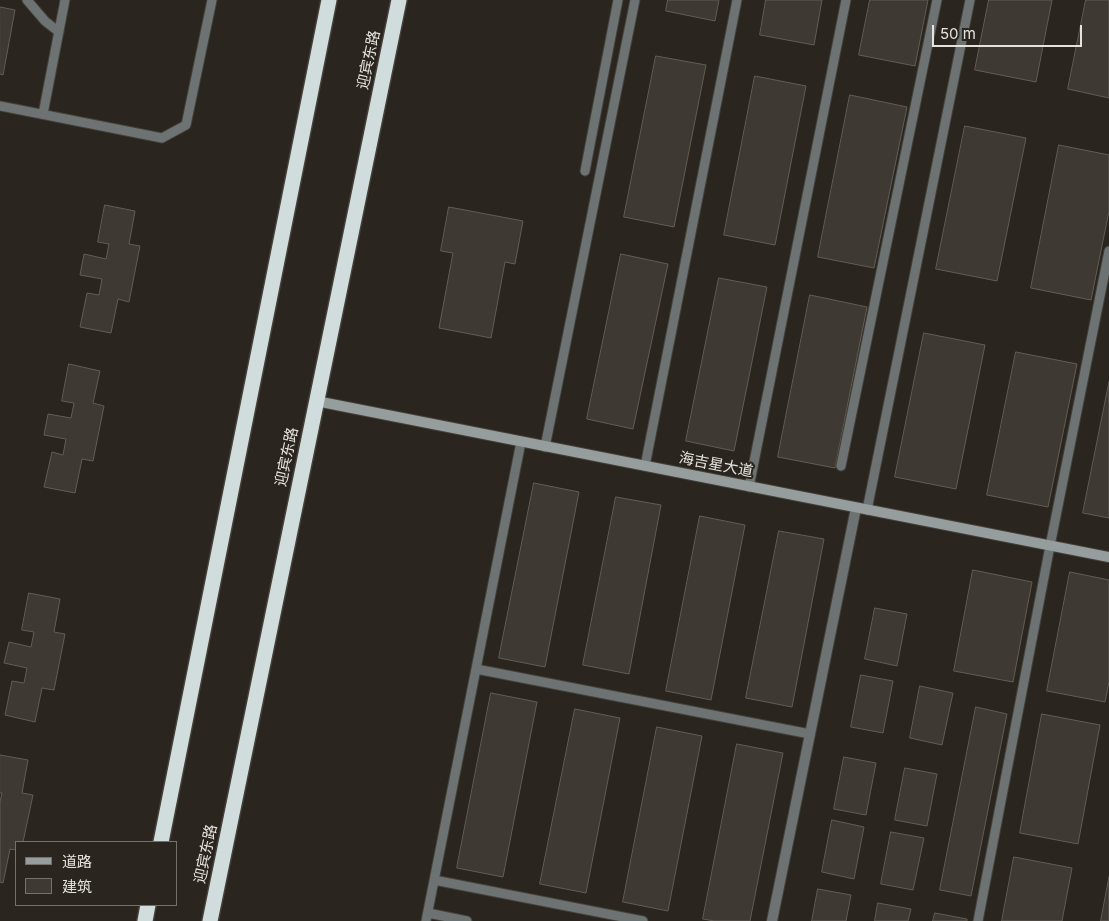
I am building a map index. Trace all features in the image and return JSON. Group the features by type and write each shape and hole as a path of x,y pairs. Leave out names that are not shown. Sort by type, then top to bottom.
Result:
{"highway":[{"path":"161,841 329,0"},
{"name":"迎宾东路","path":"210,921 399,0"},
{"path":"145,921 148,906"}],"street":[{"name":"海吉星大道","path":"316,402 1109,557"},
{"path":"772,921 856,508"}],"lane":[{"path":"27,0 45,21 59,32"},
{"path":"43,114 66,0"},
{"path":"0,106 162,138 186,125 212,0"},
{"path":"585,171 618,0"},
{"path":"545,447 635,0"},
{"path":"645,466 737,0"},
{"path":"750,486 846,0"},
{"path":"841,466 937,0"},
{"path":"867,510 970,0"},
{"path":"978,921 1109,252"},
{"path":"467,921 427,917 521,442"},
{"path":"476,669 810,734"},
{"path":"434,880 643,921"}],"building":[{"path":"668,0 719,0 715,21 666,11"},
{"path":"766,0 822,0 814,45 760,35"},
{"path":"870,0 928,0 915,66 859,55"},
{"path":"989,0 1052,0 1036,82 975,70"},
{"path":"1086,0 1109,0 1109,98 1068,89"},
{"path":"0,7 15,10 3,75 0,74"},
{"path":"656,56 706,65 674,227 624,217"},
{"path":"755,76 806,86 775,245 724,235"},
{"path":"850,95 907,107 874,268 818,257"},
{"path":"965,126 1026,138 997,281 936,269"},
{"path":"1059,145 1109,155 1109,211 1091,300 1031,288"},
{"path":"105,205 135,211 129,244 140,246 129,302 118,299 111,333 80,327 87,293 99,295 102,279 80,275 84,254 106,259 109,244 98,242"},
{"path":"449,207 523,221 515,264 505,262 491,338 439,328 453,253 441,251"},
{"path":"621,254 668,264 633,429 587,419"},
{"path":"719,278 767,287 734,451 686,441"},
{"path":"810,295 867,307 835,468 778,457"},
{"path":"924,333 985,345 956,489 895,477"},
{"path":"1016,352 1077,364 1048,507 987,495"},
{"path":"69,364 100,371 93,403 104,406 93,461 82,459 75,493 44,487 52,452 63,455 66,439 44,435 48,414 71,418 74,403 62,401"},
{"path":"1109,382 1109,518 1083,513"},
{"path":"534,483 579,492 545,667 499,658"},
{"path":"616,497 661,505 629,674 583,665"},
{"path":"700,516 745,525 711,700 666,691"},
{"path":"779,531 824,539 792,707 746,698"},
{"path":"973,570 1032,582 1013,682 954,671"},
{"path":"1070,572 1109,580 1109,682 1105,702 1047,691"},
{"path":"29,593 60,599 54,632 65,634 54,690 42,688 35,722 5,715 12,681 24,683 27,668 4,663 9,642 31,647 34,632 22,630"},
{"path":"875,608 907,614 897,666 865,659"},
{"path":"861,675 893,681 883,733 851,727"},
{"path":"920,686 953,693 942,745 910,738"},
{"path":"491,693 537,702 503,877 457,868"},
{"path":"976,707 1007,714 971,896 940,890"},
{"path":"575,709 620,718 586,893 540,884"},
{"path":"1042,714 1100,725 1078,844 1020,833"},
{"path":"657,727 702,736 668,911 623,902"},
{"path":"737,744 783,753 750,921 714,921 703,919"},
{"path":"0,755 28,760 22,793 33,795 23,841 15,841 15,850 10,849 3,883 0,882 0,802 2,793 0,793"},
{"path":"844,757 876,763 866,815 834,809"},
{"path":"905,768 937,774 927,826 895,820"},
{"path":"832,820 864,827 854,879 822,872"},
{"path":"891,832 924,838 913,890 881,884"},
{"path":"1014,857 1072,868 1062,921 1002,921"},
{"path":"1109,877 1109,921 1101,921"},
{"path":"818,889 851,895 846,921 812,921"},
{"path":"878,903 911,909 908,921 875,921"},
{"path":"935,913 967,919 967,921 933,921"}]}
